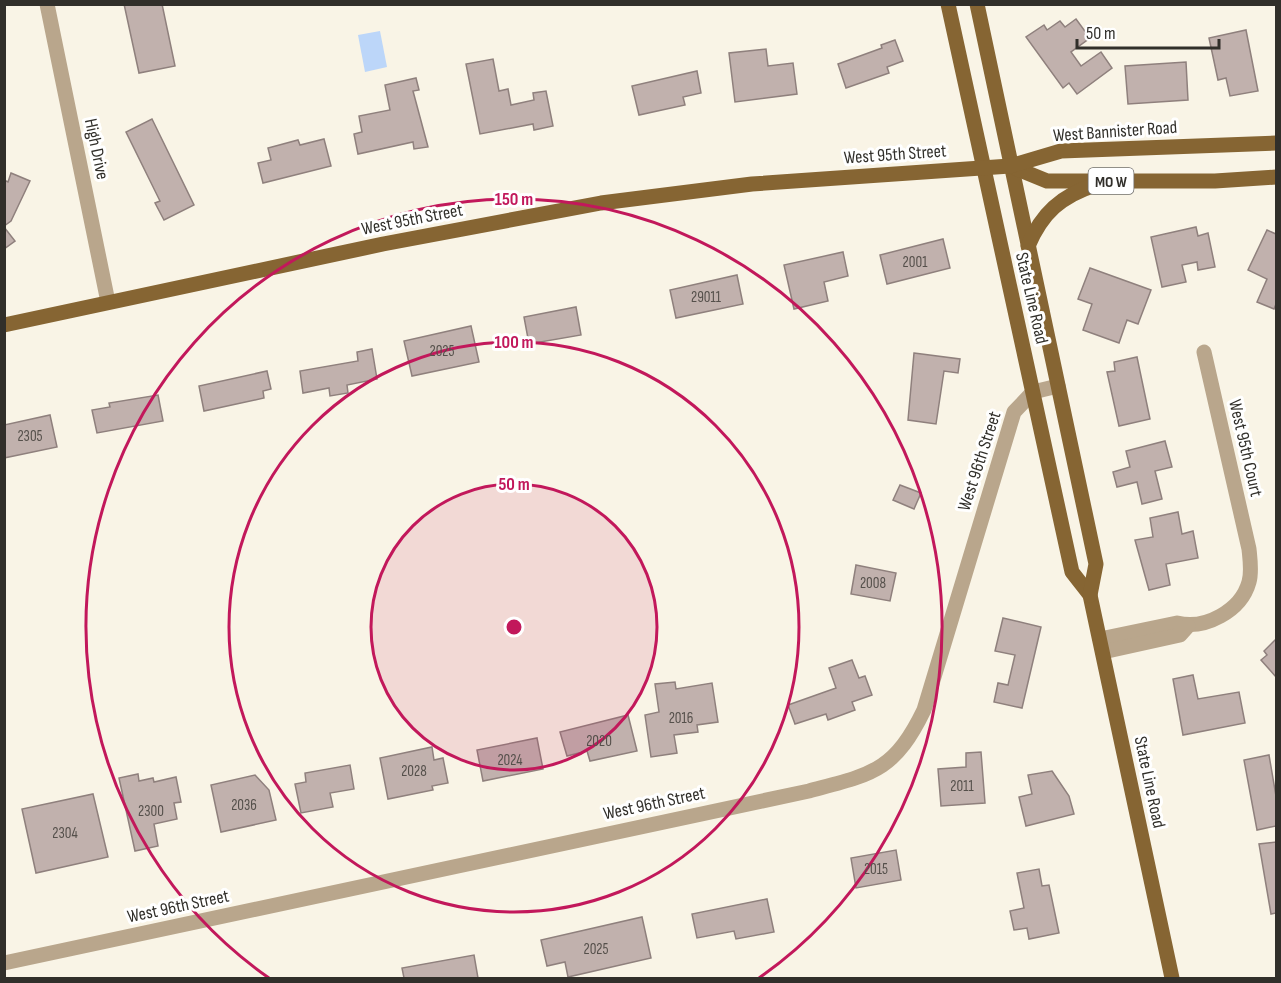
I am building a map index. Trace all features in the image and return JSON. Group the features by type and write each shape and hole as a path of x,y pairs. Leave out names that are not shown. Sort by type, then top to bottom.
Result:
{"main road":[{"name":"State Line Road","path":"948,4 1072,572 1089,595 1172,978"},
{"name":"State Line Road","path":"977,4 1096,564 1089,595"},
{"name":"West Bannister Road","path":"1011,166 1061,151 1276,143"},
{"name":"West 95th Street","path":"4,325 382,244 601,203 752,184 1011,166"},
{"name":"MO W","path":"1011,166 1047,181 1215,181 1276,177"},
{"path":"1028,246 1046,213 1058,202 1075,191 1108,181"}],"street":[{"name":"High Drive","path":"47,4 108,302"},
{"name":"West 95th Court","path":"1101,646 1177,623 1188,626 1220,617 1232,607 1249,582 1249,549 1204,352"},
{"path":"1033,392 1058,386"},
{"name":"West 96th Street","path":"4,963 810,791 880,770 896,756 913,732 924,710 1014,412 1033,392"}],"water":[{"path":"380,31 387,67 365,72 358,35"}],"building":[{"path":"124,4 162,4 175,66 139,73"},
{"path":"1076,19 1090,38 1071,52 1081,66 1101,52 1112,68 1077,94 1069,83 1063,88 1026,37 1044,25 1047,30 1060,21 1065,27"},
{"path":"1246,30 1258,91 1230,96 1226,78 1218,80 1209,38"},
{"path":"895,40 903,61 887,67 889,73 846,88 838,64 882,48 881,45"},
{"path":"766,49 768,66 793,63 797,94 735,102 729,53"},
{"path":"493,59 499,91 508,89 511,105 534,100 533,93 546,91 553,126 534,130 533,124 480,134 466,64"},
{"path":"1186,62 1188,100 1128,104 1125,66"},
{"path":"697,71 701,93 683,97 685,105 639,115 632,86"},
{"path":"416,78 419,90 413,91 428,147 414,149 413,142 358,154 354,134 362,132 359,116 390,110 385,85"},
{"path":"152,119 194,205 164,220 155,203 160,201 126,132"},
{"path":"324,139 331,166 263,183 258,163 271,160 268,148 298,140 300,145"},
{"path":"11,173 30,181 11,221 4,226 4,180 8,182"},
{"path":"4,227 15,241 4,249"},
{"path":"1196,227 1198,236 1208,233 1215,267 1198,270 1197,262 1182,265 1186,282 1162,287 1151,237"},
{"path":"1267,230 1276,234 1276,304 1274,309 1257,302 1267,279 1248,270"},
{"path":"943,239 950,268 887,284 880,255"},
{"path":"843,252 848,276 824,282 828,301 794,309 784,265"},
{"path":"1090,268 1151,290 1138,324 1127,320 1119,343 1083,330 1092,304 1078,299"},
{"path":"737,275 743,304 676,318 670,290"},
{"path":"576,307 581,335 529,344 524,317"},
{"path":"471,326 479,362 412,376 404,341"},
{"path":"372,349 377,379 347,385 348,393 330,396 329,388 303,393 300,371 358,361 357,352"},
{"path":"914,353 960,359 958,373 944,371 936,424 908,420"},
{"path":"1137,357 1150,419 1119,426 1107,372 1115,371 1114,362"},
{"path":"267,371 271,389 263,391 264,398 204,411 199,386"},
{"path":"158,395 163,421 97,433 92,410 110,407 109,403"},
{"path":"50,415 57,447 4,458 4,425"},
{"path":"1165,441 1172,467 1155,471 1162,499 1142,504 1137,482 1117,487 1113,472 1130,467 1126,451"},
{"path":"900,485 921,493 914,509 893,500"},
{"path":"1178,512 1182,534 1193,531 1198,558 1166,564 1170,585 1149,590 1135,540 1153,537 1150,518"},
{"path":"856,565 896,573 890,601 851,594"},
{"path":"1003,618 1041,627 1022,708 994,702 998,683 1008,685 1015,655 995,651"},
{"path":"1276,639 1276,677 1261,660 1267,655 1264,651"},
{"path":"852,660 859,678 865,676 872,695 852,702 855,710 828,720 826,714 795,724 788,705 836,688 829,668"},
{"path":"1193,675 1198,699 1239,692 1245,723 1183,735 1173,679"},
{"path":"675,682 676,689 712,683 718,722 697,725 698,732 674,735 677,753 651,757 645,715 659,712 655,684"},
{"path":"628,715 637,751 590,761 587,751 567,756 560,732"},
{"path":"537,738 543,769 483,781 477,750"},
{"path":"432,747 434,760 443,758 448,783 432,786 433,790 388,799 380,758"},
{"path":"981,752 985,803 941,806 938,769 966,767 966,753"},
{"path":"1269,755 1276,796 1276,826 1257,830 1244,760"},
{"path":"350,765 354,789 330,793 333,807 301,813 295,784 306,782 305,773"},
{"path":"1052,771 1069,796 1074,814 1026,826 1019,797 1032,794 1028,775"},
{"path":"138,774 139,781 153,778 154,782 176,777 181,802 174,803 177,819 154,824 158,846 135,851 119,778"},
{"path":"255,775 269,790 276,820 221,832 211,785"},
{"path":"93,794 108,857 36,873 22,809"},
{"path":"1276,842 1276,913 1271,914 1259,844"},
{"path":"896,850 901,880 856,888 851,858"},
{"path":"1039,869 1042,886 1049,885 1059,933 1029,939 1027,928 1014,930 1010,911 1024,908 1017,873"},
{"path":"767,899 774,932 736,939 734,931 697,938 692,914"},
{"path":"642,917 651,958 568,977 565,962 547,966 541,940"},
{"path":"474,955 478,978 404,978 402,968"}]}
